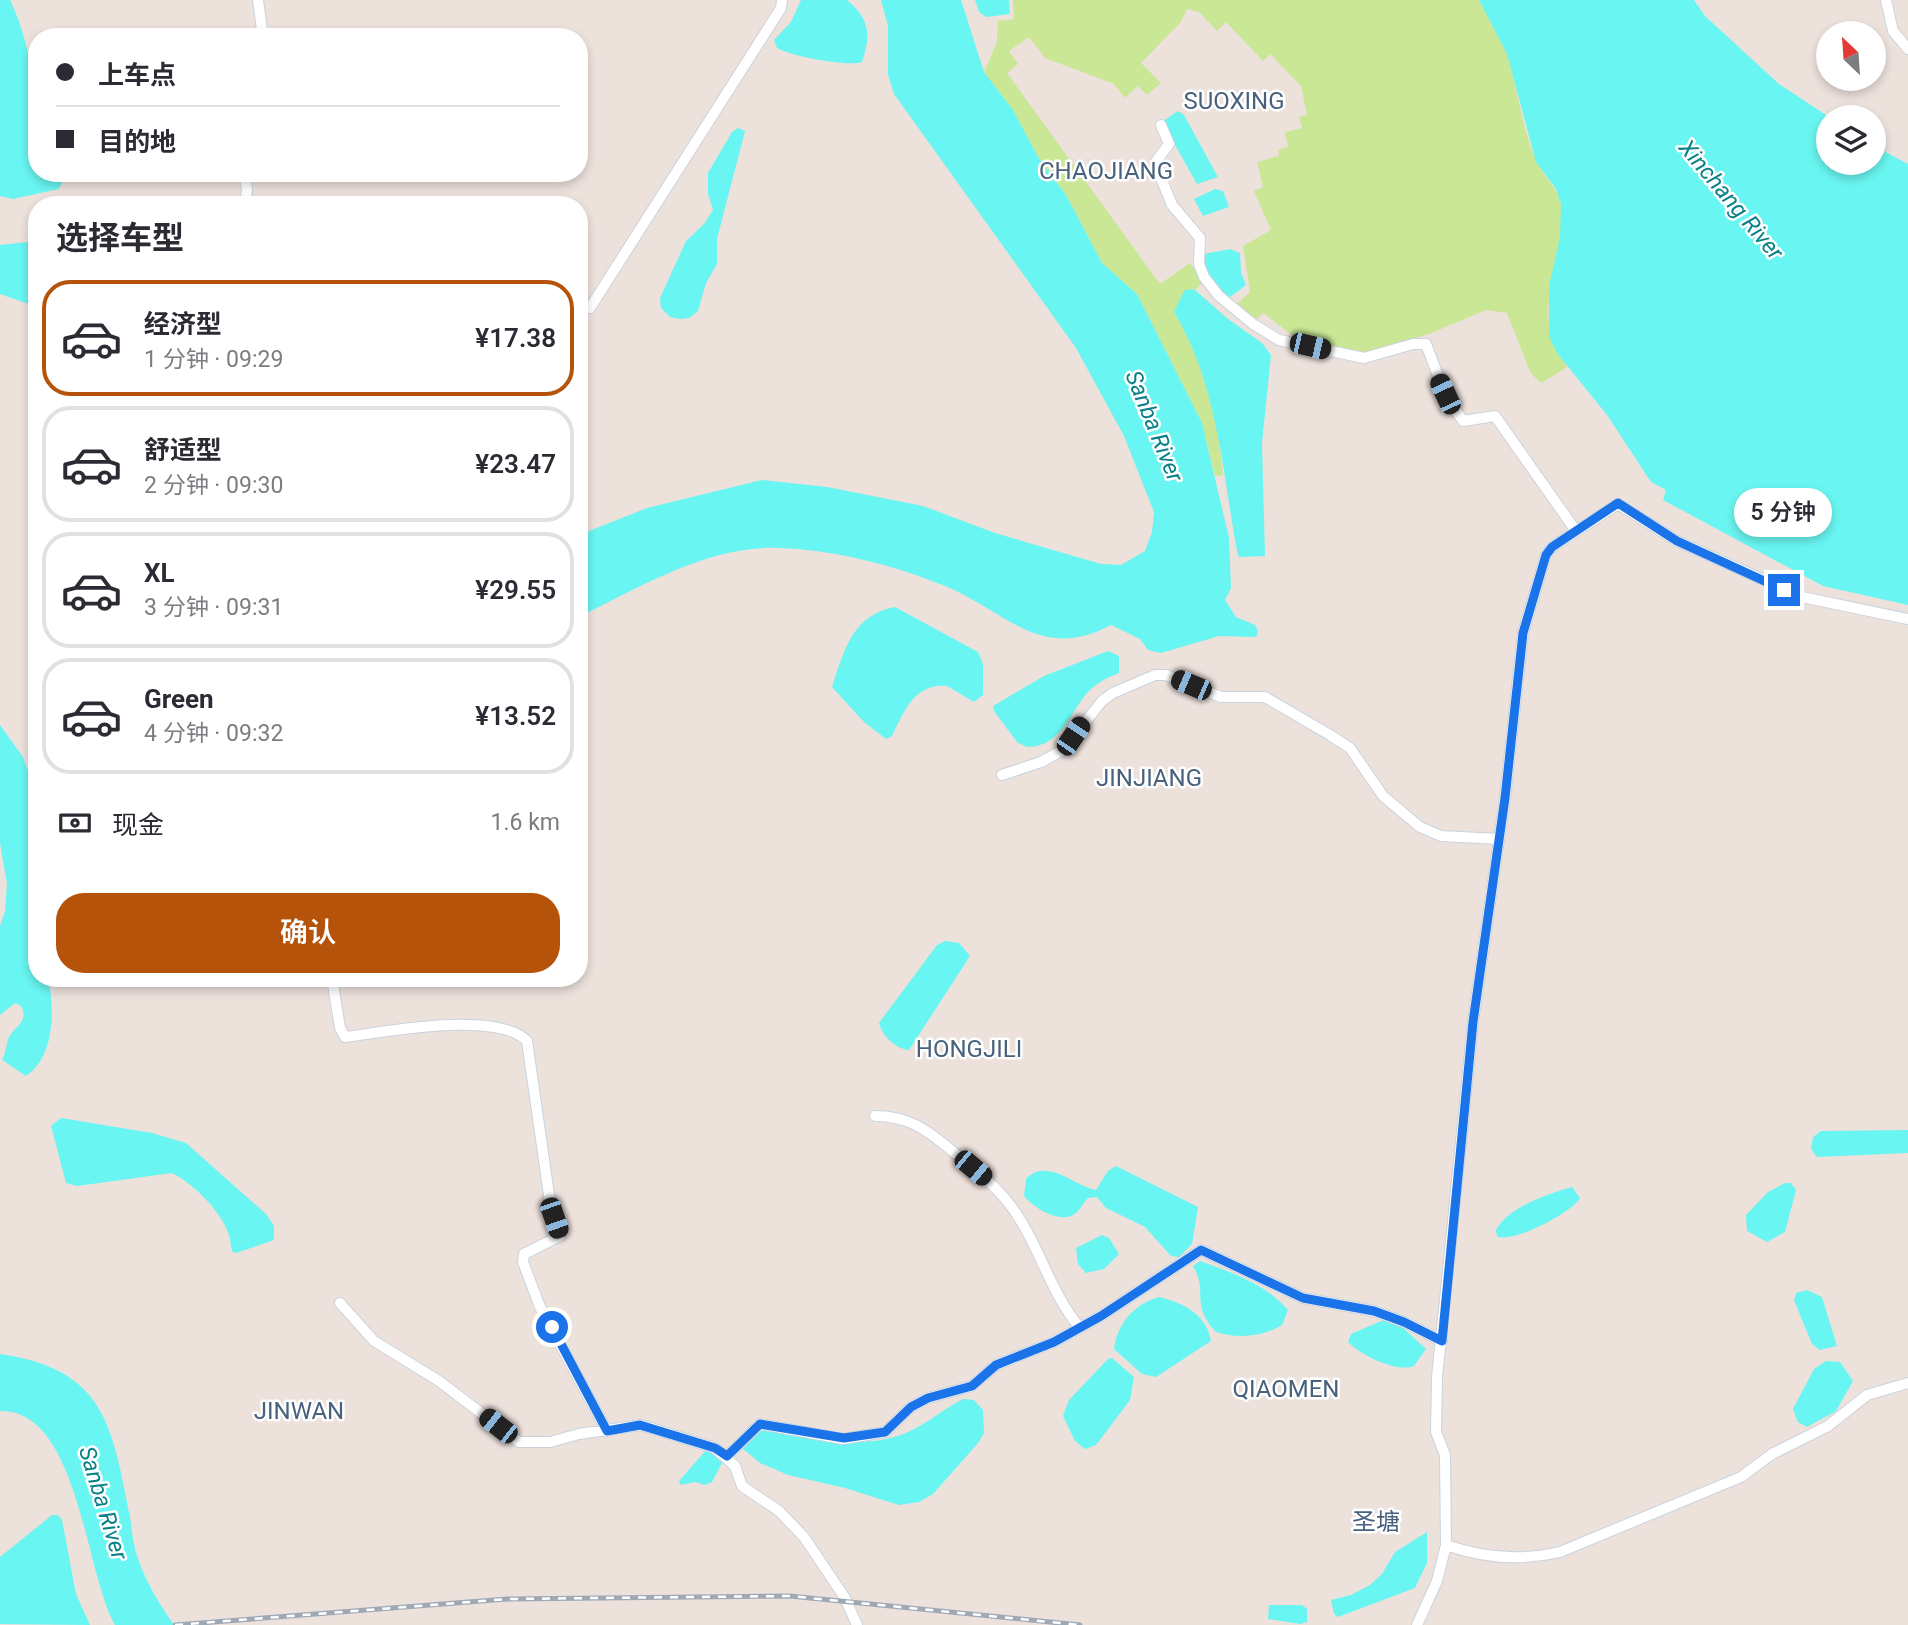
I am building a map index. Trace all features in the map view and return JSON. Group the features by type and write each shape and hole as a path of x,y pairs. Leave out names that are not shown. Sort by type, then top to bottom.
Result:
{"street":[{"path":"258,0 262,28"},
{"path":"590,308 780,8 782,0"},
{"path":"1886,0 1894,31 1908,49"},
{"path":"1161,125 1169,144 1157,160 1157,168 1172,205 1199,235 1200,269 1219,296 1272,337 1289,343 1364,358 1413,344 1426,344 1445,394 1463,421 1495,416 1576,531"},
{"path":"1417,1625 1437,1581 1446,1545 1445,1455 1436,1432 1442,1341 1473,1022 1499,839 1523,633 1546,555 1552,547 1618,503 1677,541 1802,597 1908,620"},
{"path":"1002,775 1041,762 1063,750 1102,701 1113,693 1155,675 1166,675 1221,697 1265,697 1330,735 1350,748 1383,796 1420,827 1441,836 1499,839"},
{"path":"333,987 340,1028 345,1037 483,1025 509,1029 527,1041 551,1209 560,1236 524,1254 523,1262 541,1307 607,1431"},
{"path":"875,1116 895,1116 914,1121 989,1181 1019,1219 1066,1311 1080,1328"},
{"path":"727,1456 760,1424 844,1438 885,1432 911,1407 928,1398 972,1386 996,1365 1043,1347 1080,1328 1201,1250 1303,1298 1374,1311 1442,1341"},
{"path":"340,1303 374,1341 439,1381 517,1441 544,1443 579,1433 640,1425 715,1448 727,1456 738,1472 742,1486 779,1511 804,1537 845,1598 857,1625"},
{"path":"1446,1545 1482,1555 1531,1558 1560,1552 1741,1477 1776,1451 1828,1426 1867,1395 1908,1383"}],"green space":[{"path":"1013,0 1479,0 1508,57 1527,135 1536,160 1560,199 1562,227 1548,306 1549,326 1566,368 1541,383 1530,372 1507,313 1486,310 1434,332 1372,353 1292,339 1292,335 1263,313 1256,320 1237,304 1250,292 1243,246 1271,230 1254,191 1263,187 1257,162 1279,156 1278,150 1288,147 1285,132 1302,128 1299,117 1307,115 1301,86 1270,54 1263,61 1226,22 1217,31 1199,12 1187,9 1181,22 1141,63 1161,83 1147,95 1138,86 1125,98 1114,84 1045,58 1029,37 1009,51 1018,64 1007,73 1160,284 1190,263 1203,282 1195,290 1189,289 1174,312 1194,350 1208,391 1223,475 1215,476 1202,423 1137,294 1102,263 1066,195 1038,157 1013,110 984,72 997,42 998,21 1014,19"}],"water":[{"path":"0,0 10,0 28,55 28,182 62,182 59,189 13,199 0,196"},
{"path":"801,0 847,0 855,7 866,28 867,44 862,62 819,60 777,48 774,40 791,22"},
{"name":"Sanba River","path":"881,0 961,0 984,72 1013,110 1038,157 1066,195 1102,263 1137,294 1202,423 1229,538 1231,588 1225,600 1236,617 1255,625 1258,631 1256,637 1219,636 1161,653 1148,650 1140,639 1111,625 1086,635 1064,638 1043,636 1024,629 967,596 905,571 843,555 779,548 727,553 701,561 651,581 588,612 588,531 647,508 762,480 827,487 923,506 995,533 1101,564 1121,565 1145,551 1152,532 1154,512 1124,436 1076,348 894,94 888,75 888,26"},
{"path":"975,0 1009,0 1010,14 986,17 979,12"},
{"name":"Xinchang River","path":"1479,0 1694,0 1705,16 1779,84 1816,108 1816,175 1886,175 1886,152 1908,164 1908,605 1823,586 1663,500 1666,490 1651,482 1607,415 1557,353 1549,336 1549,286 1560,237 1561,204 1556,189 1536,162 1507,54"},
{"path":"1178,111 1184,115 1218,177 1197,184 1162,122"},
{"path":"738,128 745,131 717,239 717,264 706,283 698,311 689,318 670,317 661,308 660,298 686,241 704,224 713,210 708,194 708,173 732,132"},
{"path":"1215,189 1223,191 1229,207 1203,216 1194,199"},
{"path":"28,242 28,304 0,294 0,245"},
{"path":"1230,249 1240,253 1241,272 1246,285 1229,298 1206,273 1204,254"},
{"path":"1195,290 1228,319 1262,343 1271,355 1262,443 1265,556 1239,557 1237,551 1209,398 1189,340 1174,312 1184,291"},
{"path":"895,607 978,652 983,664 983,695 974,702 947,686 926,689 912,701 892,736 886,739 864,722 832,687 846,648 859,626 880,611"},
{"path":"1108,651 1119,656 1119,673 1090,690 1050,741 1027,747 1017,742 994,711 993,706 1044,676"},
{"path":"0,725 23,757 28,771 28,987 50,987 52,1003 48,1045 36,1068 26,1076 2,1060 9,1037 23,1020 23,1011 21,1006 15,1003 0,1015 0,926 5,911 7,884 0,843"},
{"path":"945,941 959,943 970,956 909,1050 899,1047 886,1037 879,1023 937,945"},
{"path":"61,1118 152,1133 186,1143 266,1214 274,1226 274,1240 233,1252 229,1235 220,1217 198,1191 172,1173 77,1186 66,1183 51,1126"},
{"path":"1908,1130 1908,1153 1817,1157 1811,1149 1813,1137 1821,1131"},
{"path":"1116,1166 1198,1207 1192,1244 1179,1257 1171,1256 1145,1227 1106,1208 1097,1197 1088,1198 1073,1215 1060,1217 1039,1209 1024,1196 1026,1179 1034,1173 1052,1172 1096,1190 1108,1171"},
{"path":"1785,1183 1791,1183 1796,1190 1785,1232 1767,1242 1747,1231 1746,1215 1768,1192"},
{"path":"1572,1187 1580,1198 1554,1219 1514,1236 1497,1236 1496,1230 1502,1222 1519,1208"},
{"path":"1102,1235 1109,1238 1119,1254 1104,1269 1086,1273 1078,1264 1076,1248"},
{"path":"1200,1261 1247,1280 1269,1293 1288,1310 1282,1325 1250,1336 1216,1332 1203,1313 1201,1305 1200,1283 1193,1266"},
{"path":"1807,1290 1822,1297 1837,1346 1820,1350 1812,1344 1794,1300 1796,1293"},
{"path":"1159,1297 1192,1311 1204,1324 1211,1341 1156,1377 1142,1374 1114,1349 1119,1331 1128,1316 1150,1300"},
{"path":"1386,1319 1402,1327 1426,1349 1414,1366 1398,1367 1379,1362 1348,1342 1351,1334"},
{"name":"Sanba River","path":"0,1354 35,1362 62,1373 83,1388 98,1407 109,1429 117,1455 138,1559 154,1593 174,1625 115,1625 105,1601 76,1498 63,1464 47,1436 26,1418 0,1411"},
{"path":"1112,1358 1134,1377 1130,1400 1096,1445 1085,1449 1075,1441 1063,1416 1069,1400"},
{"path":"1826,1361 1840,1362 1853,1381 1836,1411 1807,1427 1798,1422 1793,1409 1814,1369"},
{"path":"963,1399 974,1400 983,1410 984,1433 933,1494 919,1502 899,1505 845,1488 788,1475 760,1463 742,1448 756,1433 766,1428 853,1442 888,1439 914,1429"},
{"path":"707,1449 722,1463 712,1482 705,1485 695,1482 681,1485 679,1481"},
{"path":"52,1515 58,1515 62,1520 76,1594 90,1625 0,1624 0,1557"},
{"path":"1427,1532 1427,1563 1415,1588 1338,1617 1334,1614 1331,1600 1351,1595 1370,1585 1382,1574 1395,1552"},
{"path":"1269,1605 1302,1605 1307,1609 1307,1622 1300,1624 1268,1619"}],"railway":[{"path":"175,1625 507,1599 790,1596 1080,1625"}],"district":[{"name":"SUOXING","path":"1234,101"},
{"name":"CHAOJIANG","path":"1106,171"},
{"name":"JINJIANG","path":"1149,778"},
{"name":"HONGJILI","path":"969,1049"},
{"name":"QIAOMEN","path":"1286,1389"},
{"name":"JINWAN","path":"299,1411"},
{"name":"圣塘","path":"1376,1522"}],"route":[{"path":"552,1327 607,1431 640,1425 669,1437 715,1448 727,1456 760,1424 844,1438 859,1438 885,1432 911,1407 928,1398 972,1386 996,1365 1054,1342 1101,1316 1191,1254 1201,1250 1303,1298 1374,1311 1442,1341 1468,1100 1473,1022 1505,798 1523,633 1546,555 1552,547 1618,503 1677,541 1784,590"}]}
